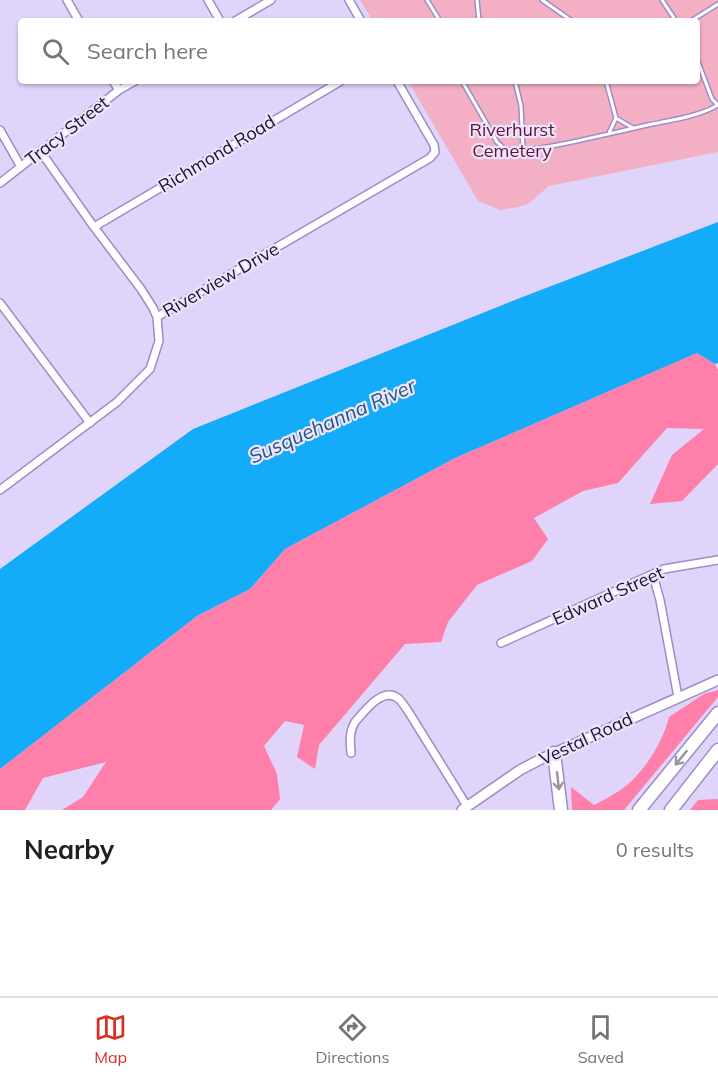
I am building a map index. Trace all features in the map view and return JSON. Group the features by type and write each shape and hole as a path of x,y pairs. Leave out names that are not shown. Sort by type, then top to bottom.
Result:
{"highway":[{"path":"639,810 718,713"},
{"path":"671,810 718,750"},
{"path":"554,753 561,810"}],"street":[{"path":"67,0 77,18"},
{"path":"207,0 218,18"},
{"path":"240,18 271,0"},
{"path":"349,0 360,18"},
{"path":"115,84 119,90"},
{"name":"Tracy Street","path":"0,183 130,84"},
{"name":"Richmond Road","path":"94,227 336,84"},
{"name":"Riverview Drive","path":"0,490 117,402 150,369 159,341 157,317 430,158 434,153 434,145 399,84"},
{"path":"0,130 21,167"},
{"path":"41,152 141,289 157,317"},
{"path":"0,303 90,423"},
{"name":"Edward Street","path":"501,643 671,568 718,560"},
{"path":"653,575 660,600 678,697"},
{"name":"Vestal Road","path":"464,808 520,770 718,680"},
{"path":"351,753 352,727 372,703 386,694 392,695 398,698 408,711 464,808"}],"lane":[{"path":"427,0 438,18"},
{"path":"477,0 479,18"},
{"path":"542,0 568,18"},
{"path":"662,0 674,18"},
{"path":"696,18 718,4"},
{"path":"464,84 502,149 508,152 609,134 707,112 718,105 712,99 700,67"},
{"path":"516,84 521,106 523,150"},
{"path":"607,84 616,118 609,134"},
{"path":"616,118 633,128"}],"green space":[{"name":"Riverhurst Cemetery","path":"360,0 718,0 718,152 549,186 528,204 500,210 478,201 410,84 700,84 700,18 371,18"}],"shaded area":[{"path":"697,353 715,364 718,370 718,464 682,501 650,504 672,455 704,429 667,428 618,483 583,491 534,518 548,539 532,561 477,585 448,622 441,642 405,644 319,745 315,769 297,757 304,725 285,721 264,746 277,774 280,799 271,810 62,810 83,797 106,762 43,778 25,810 0,810 0,769 197,616 250,589 285,549 455,458"},
{"path":"718,690 718,697 624,810 572,810 571,787 594,805 619,791 636,777 657,748 669,717 704,694"},
{"path":"718,799 718,810 690,810 698,800"}],"water":[{"name":"Susquehanna River","path":"718,222 718,363 715,364 697,353 455,458 285,549 250,589 197,616 0,769 0,569 193,429 520,298"}]}
